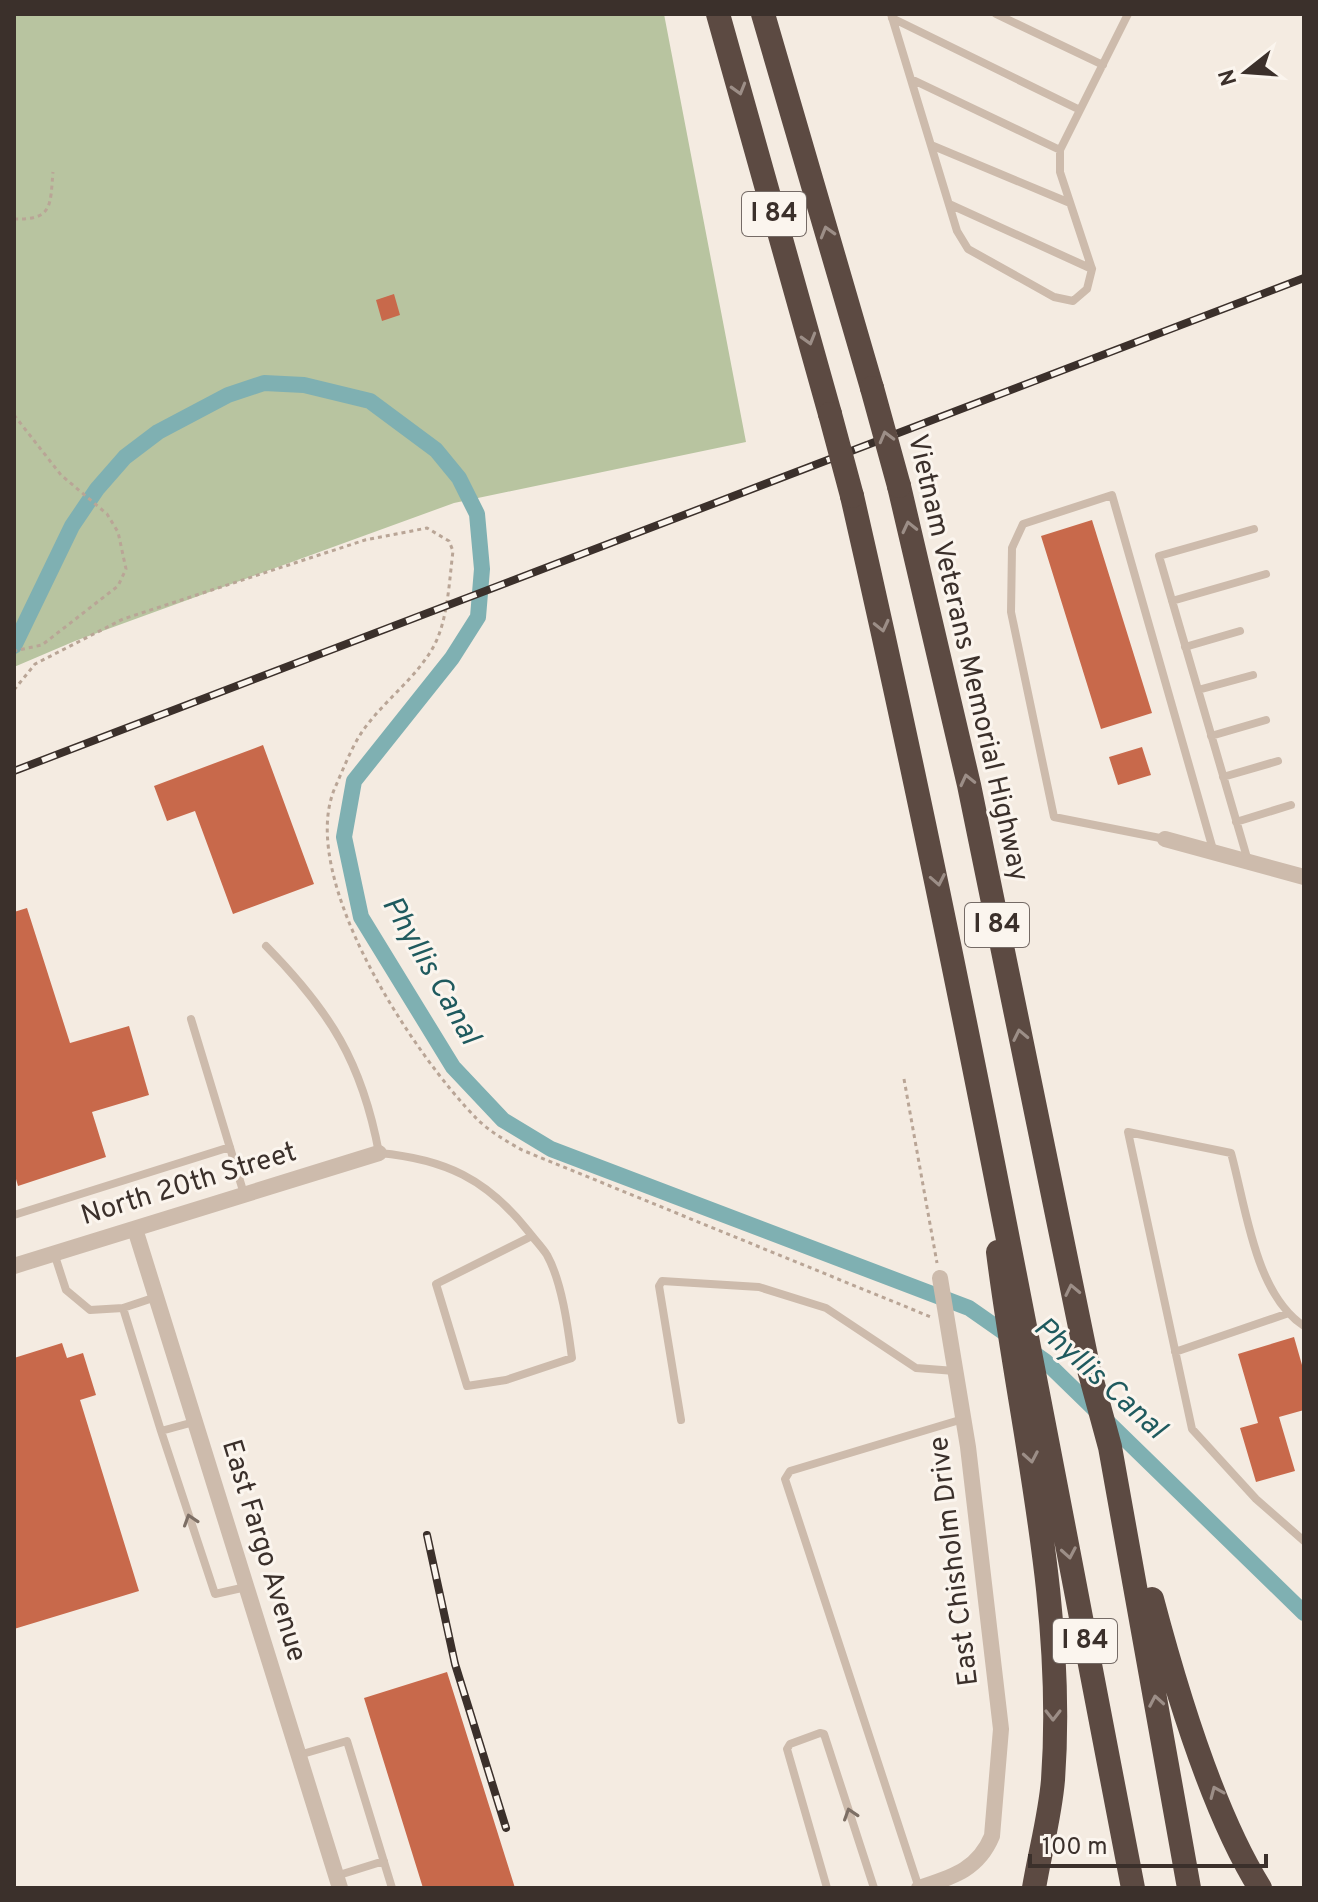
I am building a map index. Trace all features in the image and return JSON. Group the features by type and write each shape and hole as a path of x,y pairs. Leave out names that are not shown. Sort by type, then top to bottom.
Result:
{"highway":[{"name":"I 84","path":"718,14 852,496 919,789 1026,1319 1133,1888"},
{"name":"Vietnam Veterans Memorial Highway","path":"763,14 899,486 969,785 1088,1366 1110,1447 1189,1888"},
{"path":"974,1059 1004,1298 1039,1502 1053,1668 1053,1780 1034,1888"},
{"path":"1110,1447 1162,1636 1205,1765 1248,1869 1260,1888"}],"street":[{"path":"1165,839 1304,877"},
{"name":"North 20th Street","path":"14,1266 379,1153"},
{"name":"East Fargo Avenue","path":"135,1229 338,1882"},
{"name":"East Chisholm Drive","path":"919,1888 947,1884 985,1851 992,1836 1001,1729 963,1418 940,1278"}],"lane":[{"path":"996,14 1103,65"},
{"path":"892,16 957,231 968,249 1054,297 1073,301 1087,289 1092,269 1060,172 1060,150 1128,14"},
{"path":"892,16 1080,110"},
{"path":"911,79 1060,150"},
{"path":"931,145 1070,203"},
{"path":"949,204 1092,269"},
{"path":"1165,839 1054,817 1011,612 1012,548 1023,524 1112,495 1214,853"},
{"path":"1248,862 1159,556 1254,529"},
{"path":"1172,601 1266,574"},
{"path":"1185,647 1240,631"},
{"path":"1198,690 1253,675"},
{"path":"1211,736 1266,720"},
{"path":"1223,777 1278,761"},
{"path":"1236,822 1291,805"},
{"path":"266,946 308,988 358,1070 379,1153 416,1156 472,1177 504,1201 532,1236 548,1256 568,1325 572,1358 506,1380 467,1386 436,1284 532,1236"},
{"path":"191,1019 244,1195"},
{"path":"1304,1326 1286,1314 1266,1281 1231,1153 1128,1132 1192,1429 1256,1499 1304,1541"},
{"path":"14,1215 230,1147"},
{"path":"54,1253 66,1290 90,1310 123,1308 156,1297"},
{"path":"681,1420 659,1286 662,1281 759,1287 826,1308 916,1368 956,1371"},
{"path":"123,1308 215,1594 246,1587"},
{"path":"1175,1352 1286,1314"},
{"path":"919,1888 785,1479 790,1471 963,1418"},
{"path":"161,1431 195,1422"},
{"path":"827,1888 787,1749 790,1744 820,1733 824,1734 874,1888"},
{"path":"299,1755 347,1741 392,1888"},
{"path":"338,1882 384,1861"}],"path":[{"path":"14,219 38,219 45,214 50,204 53,172"},
{"path":"14,415 41,453 79,492 107,514 118,532 126,569 118,586 42,645 14,651"},
{"path":"14,690 35,664 123,619 365,540 427,528 440,534 449,541 453,551 442,620 432,650 360,735 333,793 328,820 334,882 369,964 400,1020 478,1121 522,1150 949,1324"},
{"path":"904,1079 940,1278"}],"green space":[{"path":"14,14 664,14 746,442 454,503 75,641 14,667"}],"building":[{"path":"394,294 400,315 382,321 376,300"},
{"path":"1092,520 1152,713 1101,729 1041,536"},
{"path":"263,745 314,884 233,914 195,811 167,821 154,786"},
{"path":"1142,747 1151,775 1118,785 1109,757"},
{"path":"27,908 70,1043 129,1026 149,1095 92,1112 106,1157 18,1186 14,1172 14,912"},
{"path":"1294,1337 1304,1372 1304,1410 1279,1417 1295,1471 1256,1482 1240,1428 1258,1423 1238,1354"},
{"path":"62,1343 67,1358 83,1353 96,1395 80,1400 139,1591 14,1629 14,1358"},
{"path":"447,1672 515,1888 423,1888 364,1698"}],"waterway":[{"name":"Phyllis Canal","path":"14,646 72,526 97,489 125,457 158,432 228,395 264,383 304,385 370,401 436,450 459,478 477,514 482,569 478,617 452,658 354,781 344,837 361,917 453,1067 503,1120 551,1149 969,1308 1045,1361 1304,1613"}],"railway":[{"path":"14,771 1304,278"},
{"path":"427,1535 455,1664 506,1828"}]}
